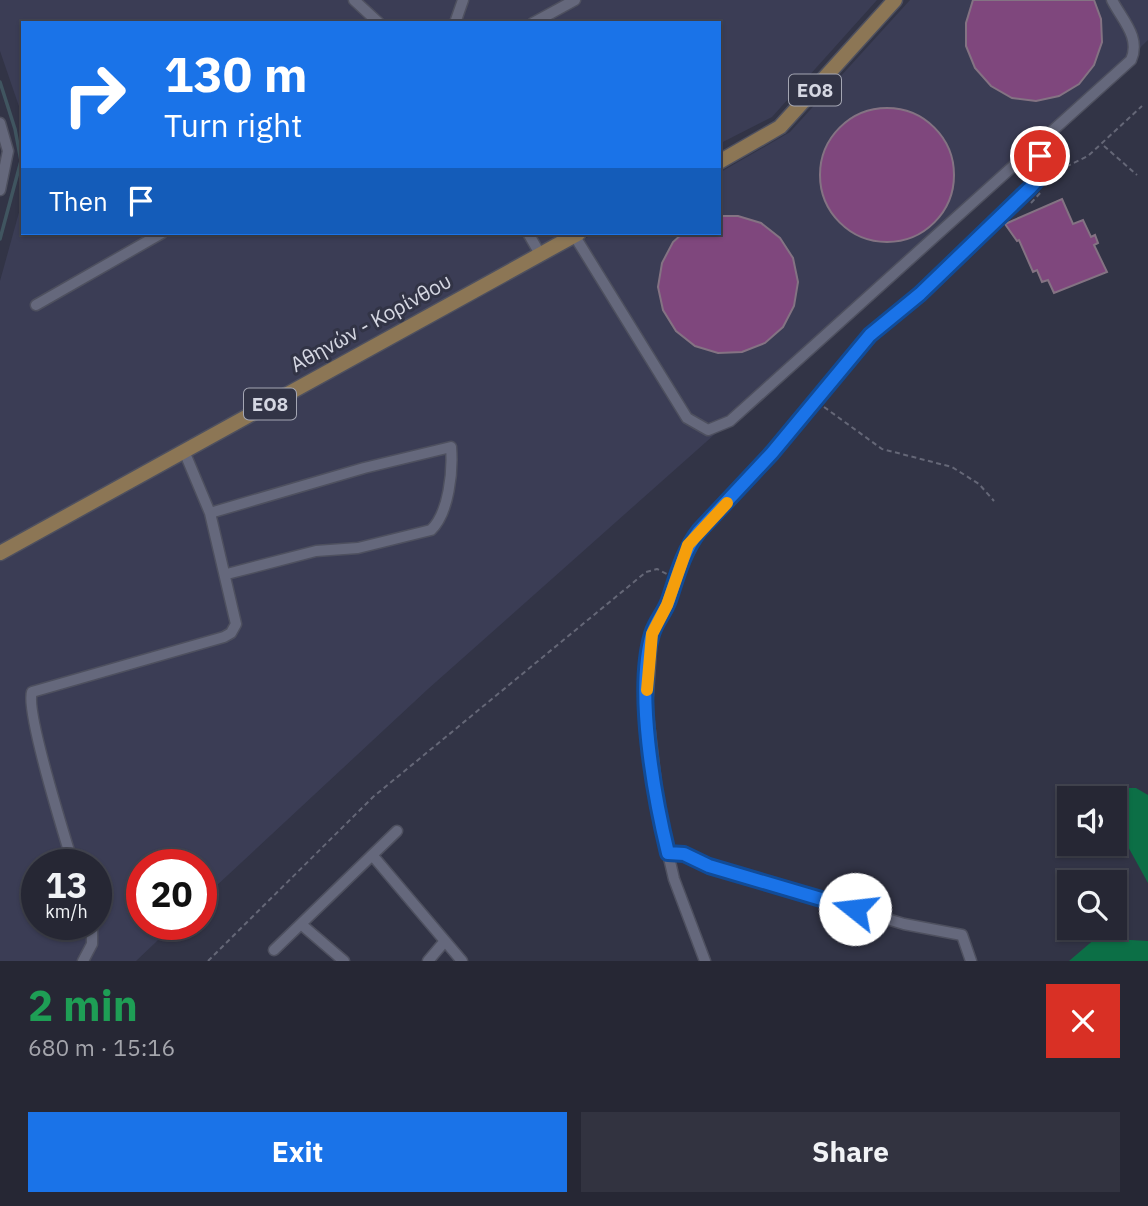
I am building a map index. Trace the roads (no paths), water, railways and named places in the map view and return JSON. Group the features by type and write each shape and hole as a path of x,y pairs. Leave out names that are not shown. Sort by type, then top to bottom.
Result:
{"main road":[{"name":"ΕΟ8","path":"721,161 780,127 895,0"},
{"name":"Αθηνών - Κορίνθου","path":"0,553 575,235"}],"street":[{"path":"354,0 377,21"},
{"path":"457,21 463,0"},
{"path":"537,21 575,0"},
{"path":"578,235 687,418 708,430 730,421 1131,60 1136,48 1134,38 1112,0"},
{"path":"0,124 8,151 0,190"},
{"path":"705,961 674,879 654,787 647,678 652,634 688,545 870,335 979,240 1040,177 1040,156 1033,146"},
{"path":"36,305 158,235"},
{"path":"528,235 540,254"},
{"path":"211,513 364,468 451,447 448,489 439,520 431,530 358,548 316,551 227,574"},
{"path":"69,849 31,695 38,689 228,635 236,624 227,574 211,513 184,451"},
{"path":"274,950 397,831"},
{"path":"668,853 684,854 709,866 904,923 962,935 971,961"},
{"path":"373,856 462,961"},
{"path":"302,925 344,961"},
{"path":"83,961 92,940"},
{"path":"428,961 445,941"}],"waterway":[{"path":"0,82 15,129 21,161 0,239"}]}
